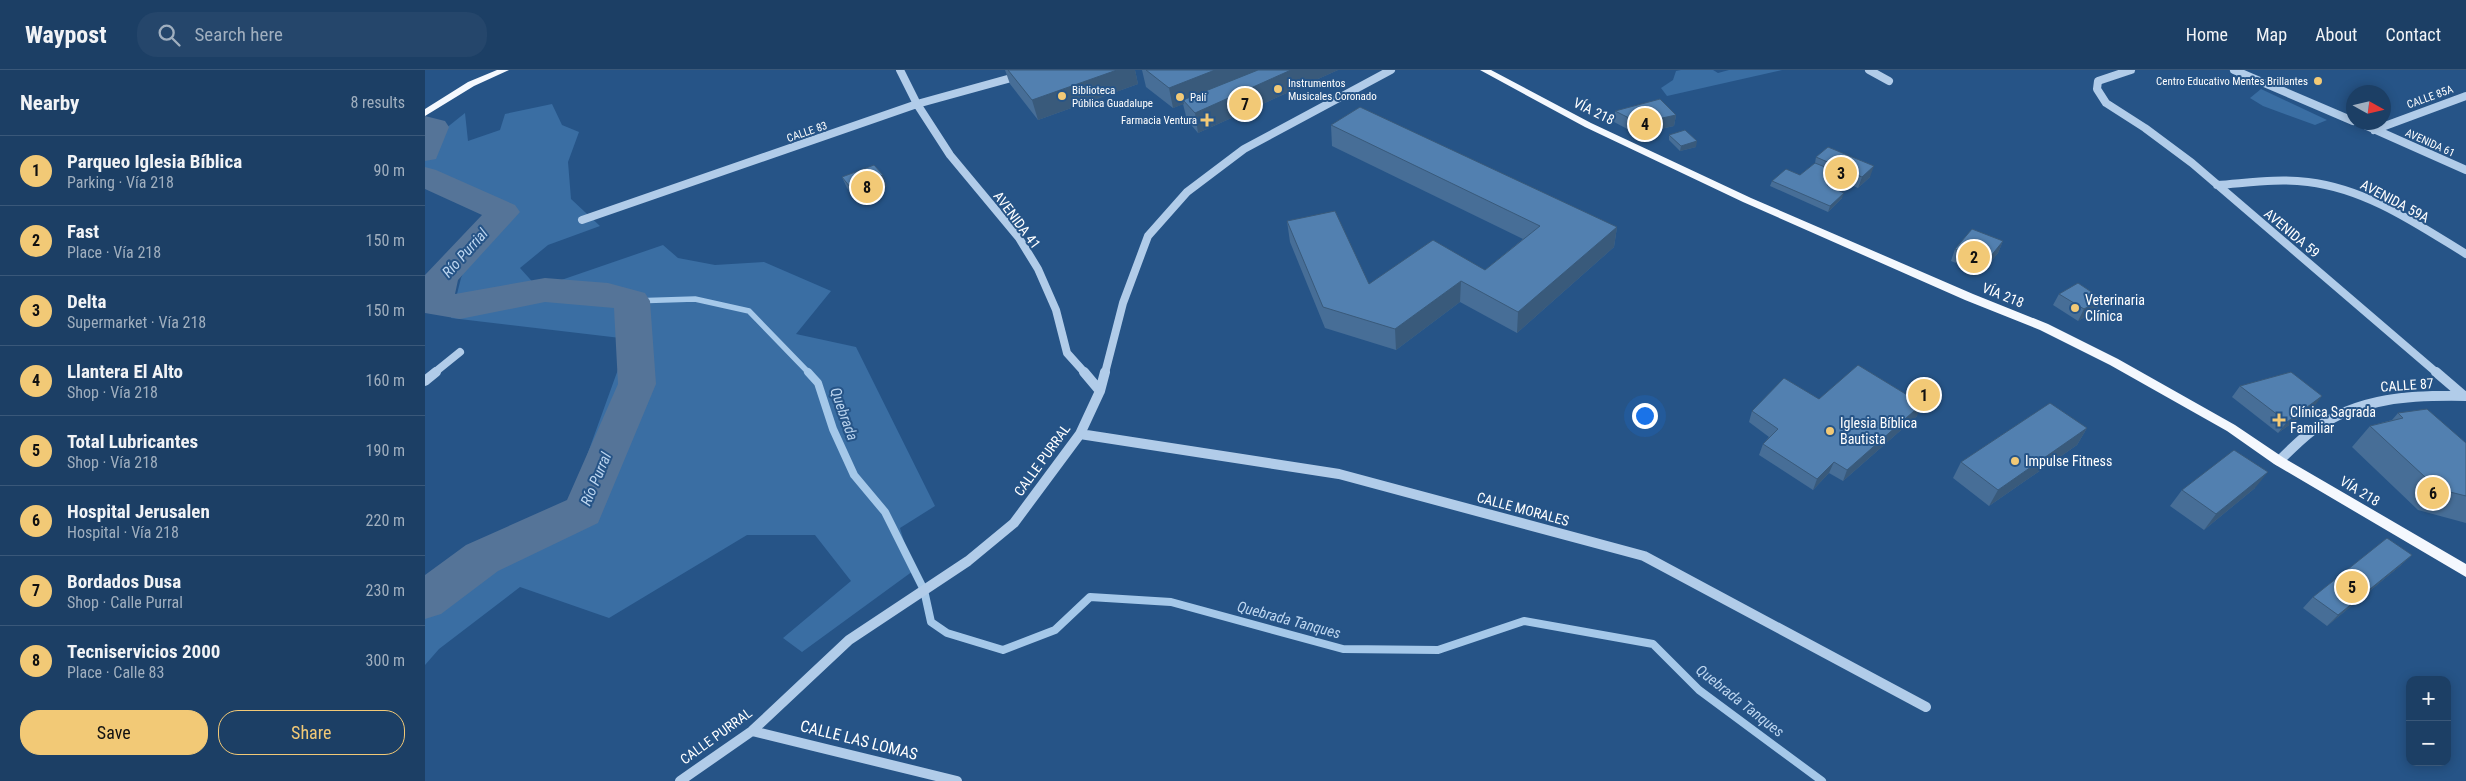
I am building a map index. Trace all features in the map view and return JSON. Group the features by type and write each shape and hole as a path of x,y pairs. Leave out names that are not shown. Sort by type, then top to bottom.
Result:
{"main road":[{"path":"425,113 435,104 471,84 505,70"},
{"name":"VÍA 218","path":"1484,70 1588,125 1747,200 1969,298 2044,327 2166,390 2231,428 2279,461 2466,571"}],"street":[{"name":"AVENIDA 41","path":"900,70 917,104 950,156 1023,246 1038,269 1056,310 1067,353 1100,391"},
{"name":"CALLE 83","path":"582,220 917,104 1040,70"},
{"name":"CALLE PURRAL","path":"680,781 752,731 849,640 968,561 1014,524 1081,434 1100,391 1123,303 1148,236 1187,192 1244,149 1391,70"},
{"path":"1869,70 1889,81"},
{"name":"AVENIDA 59","path":"2131,70 2098,81 2096,87 2099,96 2113,109 2146,129 2217,185 2465,396"},
{"path":"2234,70 2346,117"},
{"name":"CALLE 85A","path":"2391,124 2466,96"},
{"name":"AVENIDA 61","path":"2374,130 2466,170"},
{"name":"AVENIDA 59A","path":"2217,185 2271,181 2308,182 2359,194 2466,254"},
{"path":"425,381 460,352"},
{"name":"CALLE 87","path":"2279,461 2316,427 2347,410 2378,400 2400,396 2465,396"},
{"name":"CALLE MORALES","path":"1081,434 1339,474 1644,556 1926,707"},
{"name":"CALLE LAS LOMAS","path":"752,731 957,781"}],"shaded area":[{"path":"1713,70 1718,73 1729,70 1782,70 1667,96 1661,88 1673,80 1676,71"},
{"path":"2261,89 2327,120 2315,125 2263,106 2250,98"},
{"path":"552,104 562,125 579,132 568,162 571,199 600,226 548,245 520,268 538,288 663,245 678,258 715,265 764,262 831,291 796,334 856,347 935,506 900,528 913,571 802,652 783,638 851,581 815,535 747,535 609,618 520,587 439,649 425,665 425,605 568,508 629,339 451,318 461,278 488,217 435,189 425,177 425,145 465,113 468,141 500,130 505,114"}],"building":[{"path":"1008,70 1117,70 1032,100"},
{"path":"1146,70 1215,70 1169,88"},
{"path":"1258,70 1291,70 1195,113 1183,100"},
{"path":"1660,99 1676,115 1639,123 1615,111"},
{"path":"1360,107 1617,227 1518,312 1461,281 1395,329 1323,307 1287,221 1335,211 1369,284 1433,240 1485,270 1540,226 1331,125"},
{"path":"1685,130 1697,141 1681,146 1669,135"},
{"path":"1828,147 1874,166 1862,177 1816,157"},
{"path":"1815,163 1840,173 1827,185 1844,193 1830,206 1772,181 1786,169 1800,175"},
{"path":"874,165 883,175 850,187 842,177"},
{"path":"1972,229 2003,241 1986,262 1955,249"},
{"path":"2078,283 2102,299 2084,309 2059,294"},
{"name":"Iglesia Bíblica Bautista","path":"1858,365 1922,404 1847,470 1834,462 1817,479 1763,444 1778,429 1752,411 1784,378 1819,399"},
{"path":"2291,372 2322,396 2287,422 2240,386"},
{"name":"Impulse Fitness","path":"2050,403 2087,428 1998,490 1961,462"},
{"path":"2427,409 2466,443 2466,496 2438,489 2370,426 2403,418 2398,413"},
{"path":"2234,450 2268,472 2216,514 2182,490"},
{"path":"2387,538 2412,555 2338,615 2313,597"}],"waterway":[{"name":"Río Purrial","path":"425,125 434,127 425,152"},
{"name":"Quebrada","path":"425,177 503,212 441,277 435,304 460,307 545,290 608,295 632,301 637,384 583,511 482,558 425,600"},
{"name":"Quebrada","path":"632,301 695,299 749,311 809,373"},
{"name":"Quebrada Tanques","path":"808,372 818,383 833,429 854,475 885,512 924,590 931,622 947,633 1003,650 1055,630 1090,597 1171,602 1343,649 1438,650 1524,621 1653,644 1699,690 1822,781"}],"place":[{"name":"Centro Educativo Mentes Brillantes","path":"2318,81"},
{"name":"Instrumentos Musicales Coronado","path":"1278,89"},
{"name":"Biblioteca Pública Guadalupe","path":"1062,96"},
{"name":"Palí","path":"1180,97"},
{"name":"Bordados Dusa","path":"1245,104"},
{"name":"Farmacia Ventura","path":"1207,120"},
{"name":"Llantera El Alto","path":"1645,124"},
{"name":"Delta","path":"1841,173"},
{"name":"Tecniservicios 2000","path":"867,187"},
{"name":"Fast","path":"1974,257"},
{"name":"Veterinaria Clínica","path":"2075,308"},
{"name":"Parqueo Iglesia Bíblica","path":"1924,395"},
{"name":"Clínica Sagrada Familiar","path":"2279,420"},
{"name":"Iglesia Bíblica Bautista","path":"1830,431"},
{"name":"Impulse Fitness","path":"2015,461"},
{"name":"Hospital Jerusalen","path":"2433,493"},
{"name":"Total Lubricantes","path":"2352,587"}],"water label":[{"name":"Río Purral","path":"596,479"}]}
